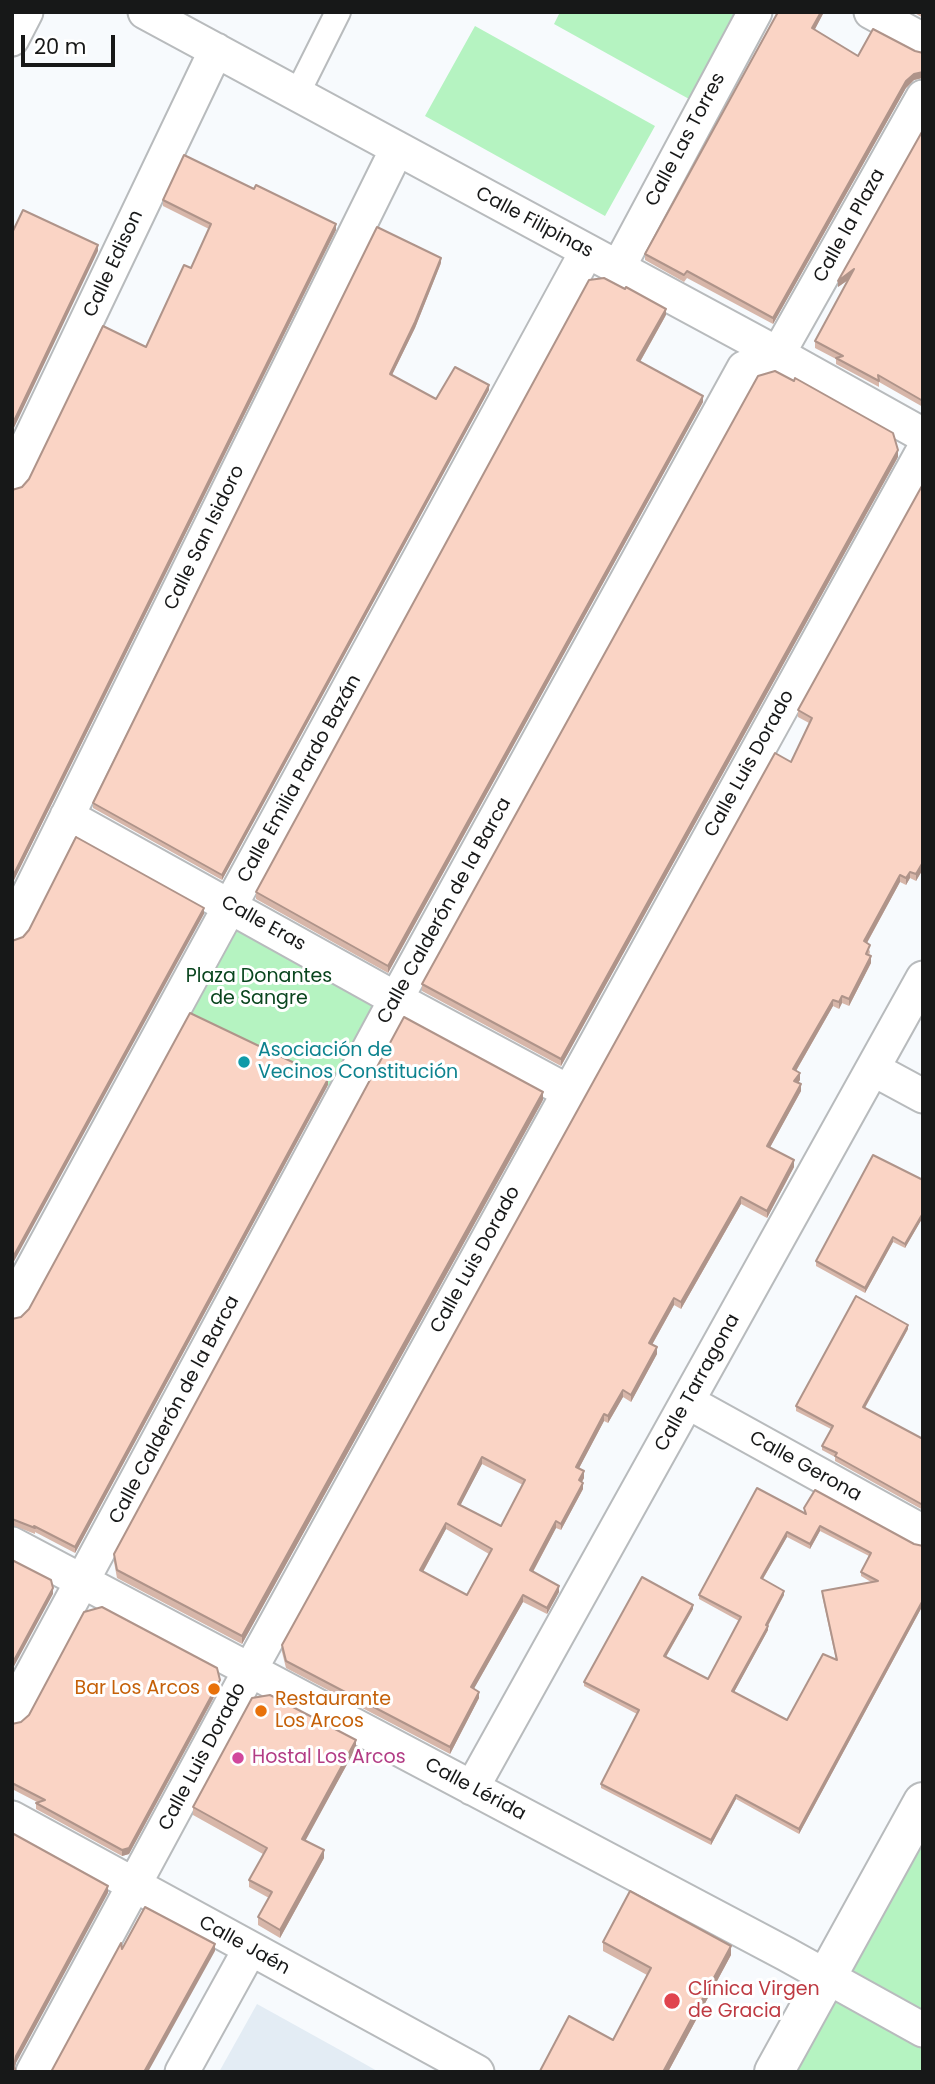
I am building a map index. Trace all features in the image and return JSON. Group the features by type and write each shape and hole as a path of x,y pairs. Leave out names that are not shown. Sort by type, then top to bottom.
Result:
{"street":[{"path":"12,39 26,12"},
{"name":"Calle Filipinas","path":"145,12 923,435"},
{"path":"296,94 338,12"},
{"name":"Calle Las Torres","path":"618,268 755,12"},
{"path":"871,12 923,40"},
{"name":"Calle Edison","path":"12,477 216,50"},
{"name":"Calle la Plaza","path":"778,354 923,97"},
{"name":"Calle San Isidoro","path":"12,928 397,149"},
{"name":"Calle Emilia Pardo Bazán","path":"12,1306 587,251"},
{"name":"Calle Calderón de la Barca","path":"12,1711 396,999 744,368 778,354"},
{"name":"Calle Luis Dorado","path":"33,2072 250,1670 923,451"},
{"name":"Calle Eras","path":"67,816 569,1092"},
{"name":"Calle Tarragona","path":"471,1788 923,978"},
{"path":"873,1069 923,1096"},
{"name":"Calle Gerona","path":"688,1402 923,1532"},
{"name":"Calle Lérida","path":"12,1544 827,1976 923,2030"},
{"path":"774,2072 923,1802"},
{"name":"Calle Jaén","path":"12,1818 477,2072"},
{"path":"182,2072 250,1949"}],"shaded area":[{"path":"257,2004 340,2050 379,2072 219,2072"}],"green space":[{"path":"560,12 734,13 689,99 554,24"},
{"path":"475,26 655,126 605,216 425,116"},
{"name":"Plaza Donantes de Sangre","path":"230,906 396,999 346,1094 173,1011"},
{"path":"923,1802 923,2072 774,2072"}],"building":[{"path":"778,12 821,12 812,28 858,56 873,29 923,53 923,72 914,74 906,81 773,318 687,271 684,275 645,254"},
{"path":"923,130 923,401 878,375 879,381 836,358 843,356 815,341 854,269 838,281"},
{"path":"184,155 254,189 256,185 336,224 12,878 12,490 22,487 29,479 103,326 146,347 184,265 191,268 211,224 163,200"},
{"path":"23,210 98,245 12,425 12,233"},
{"path":"377,227 441,258 390,374 436,399 455,367 489,385 222,875 93,803"},
{"path":"604,278 666,309 637,360 703,396 388,966 256,892 589,280"},
{"path":"775,371 794,381 795,378 893,433 898,450 561,1059 422,984 758,376"},
{"path":"923,484 923,862 916,874 910,872 906,878 900,875 864,941 870,945 866,954 871,956 849,999 842,996 839,1002 833,1000 793,1069 800,1073 794,1081 801,1084 767,1146 794,1160 767,1211 741,1197 681,1302 674,1298 649,1343 657,1347 631,1395 623,1390 608,1416 604,1414 576,1467 584,1471 579,1480 583,1483 561,1524 556,1521 530,1570 559,1586 547,1608 523,1595 471,1687 479,1692 450,1747 286,1661 282,1645 775,753 791,762 812,718 798,710","holes":["482,1457 525,1480 501,1526 458,1504","446,1523 492,1549 467,1595 420,1570"]},
{"path":"76,837 204,908 12,1259 12,941 23,937 29,930"},
{"path":"190,1013 328,1079 75,1547 34,1526 35,1528 12,1519 12,1319 21,1317 29,1309"},
{"path":"404,1017 543,1092 242,1636 117,1570 114,1554"},
{"path":"873,1155 923,1180 923,1213 905,1244 893,1237 865,1288 816,1261"},
{"path":"856,1296 908,1325 863,1407 923,1439 923,1505 822,1446 833,1426 796,1406"},
{"path":"757,1488 806,1514 804,1508 815,1490 914,1544 923,1546 923,1600 799,1829 736,1795 711,1840 601,1784 639,1710 584,1682 642,1577 693,1605 664,1656 708,1679 741,1617 699,1595","holes":["820,1526 871,1553 861,1572 878,1581 822,1591 837,1660 823,1654 787,1720 732,1691 784,1591 761,1578 787,1532 810,1544"]},
{"path":"12,1560 51,1580 53,1588 12,1664"},
{"path":"102,1607 217,1668 220,1680 129,1848 122,1850 36,1803 45,1800 12,1783 12,1724 21,1722 29,1715 84,1612"},
{"path":"270,1695 356,1740 302,1839 324,1850 280,1930 258,1917 272,1892 249,1880 267,1848 193,1807 252,1698"},
{"path":"12,1833 108,1886 16,2056 16,2072 12,2072"},
{"name":"Clínica Virgen de Gracia","path":"630,1891 731,1946 663,2072 542,2072 540,2071 569,2016 613,2040 651,1968 603,1942"},
{"path":"145,1907 215,1944 144,2072 51,2072 121,1943 122,1949"}],"place":[{"name":"Asociación de Vecinos Constitución","path":"244,1062"},
{"name":"Bar Los Arcos","path":"214,1689"},
{"name":"Restaurante Los Arcos","path":"261,1711"},
{"name":"Hostal Los Arcos","path":"238,1758"},
{"name":"Clínica Virgen de Gracia","path":"672,2001"}]}
